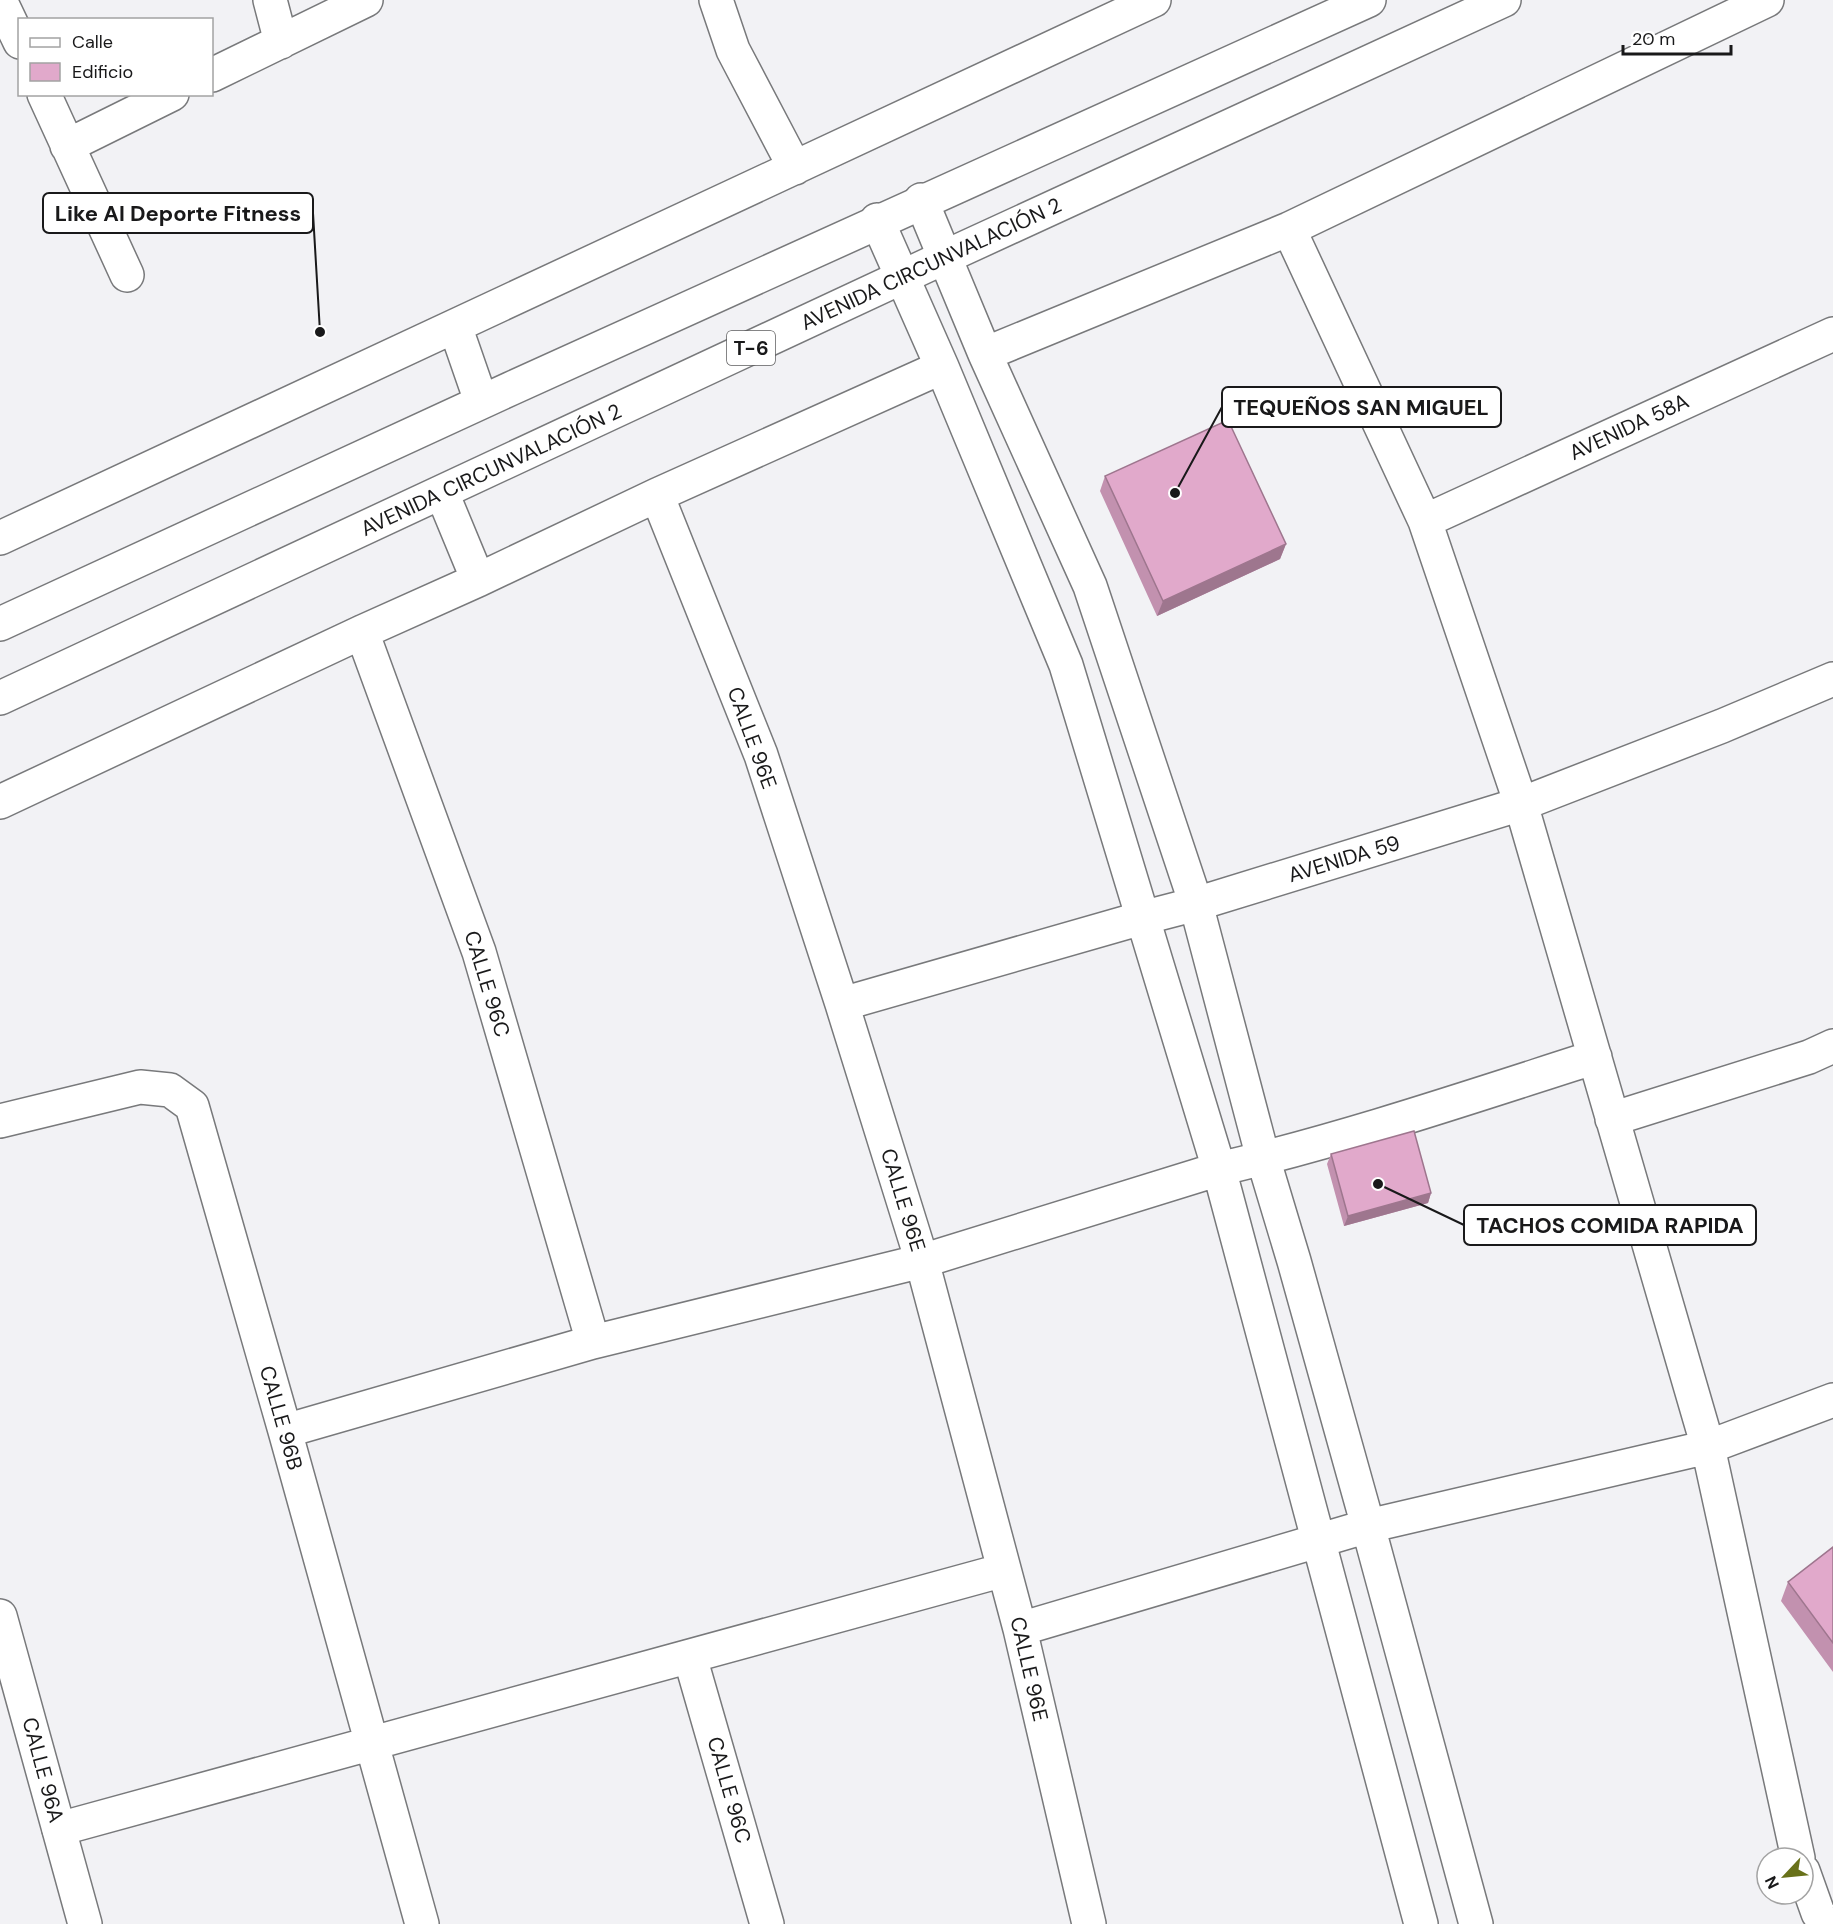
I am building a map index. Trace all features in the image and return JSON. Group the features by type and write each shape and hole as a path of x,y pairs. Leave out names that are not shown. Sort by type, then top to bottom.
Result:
{"main road":[{"path":"0,0 18,38"},
{"path":"270,0 280,42"},
{"path":"213,75 366,0"},
{"path":"716,0 733,50 795,168"},
{"path":"0,538 1154,0"},
{"path":"0,624 877,220 1369,0"},
{"name":"AVENIDA CIRCUNVALACIÓN 2","path":"0,698 945,257 1504,0"},
{"path":"985,354 1289,229 1767,0"},
{"path":"45,96 127,275"},
{"path":"67,146 168,96"},
{"path":"921,200 985,354 1090,586 1196,904 1263,1158 1368,1526 1476,1924"},
{"path":"877,220 942,368 1066,665 1219,1169 1421,1924"},
{"path":"1289,229 1425,521 1521,804 1708,1448 1795,1846"},
{"path":"455,326 481,401"},
{"name":"AVENIDA 58A","path":"1425,521 1833,334"},
{"path":"0,802 657,495 942,368"},
{"path":"442,493 478,580"},
{"name":"CALLE 96E","path":"657,495 760,755 842,1004 922,1261 1020,1629 1089,1924"},
{"name":"CALLE 96C","path":"362,632 479,952 593,1342"},
{"name":"AVENIDA 59","path":"842,1004 1196,904 1521,804 1722,726 1833,679"},
{"path":"1612,1119 1809,1056 1833,1046"},
{"path":"285,1431 593,1342 922,1261 1219,1169 1436,1108 1595,1057"},
{"name":"CALLE 96B","path":"0,1121 140,1087 170,1090 192,1106 422,1924"},
{"path":"1020,1629 1368,1526 1708,1448 1833,1400"},
{"path":"59,1829 1004,1570"},
{"name":"CALLE 96A","path":"0,1616 85,1924"},
{"name":"CALLE 96C","path":"690,1657 767,1924"},
{"path":"1815,1905 1818,1913 1827,1924"}],"building":[{"path":"1228,420 1286,544 1163,601 1105,476"},
{"path":"1414,1131 1431,1193 1348,1216 1331,1154"},
{"path":"1833,1547 1833,1643 1788,1582"}],"place":[{"name":"Like Al Deporte Fitness","path":"320,332"},
{"name":"TEQUEÑOS SAN MIGUEL","path":"1175,493"},
{"name":"TACHOS COMIDA RAPIDA","path":"1378,1184"}]}
